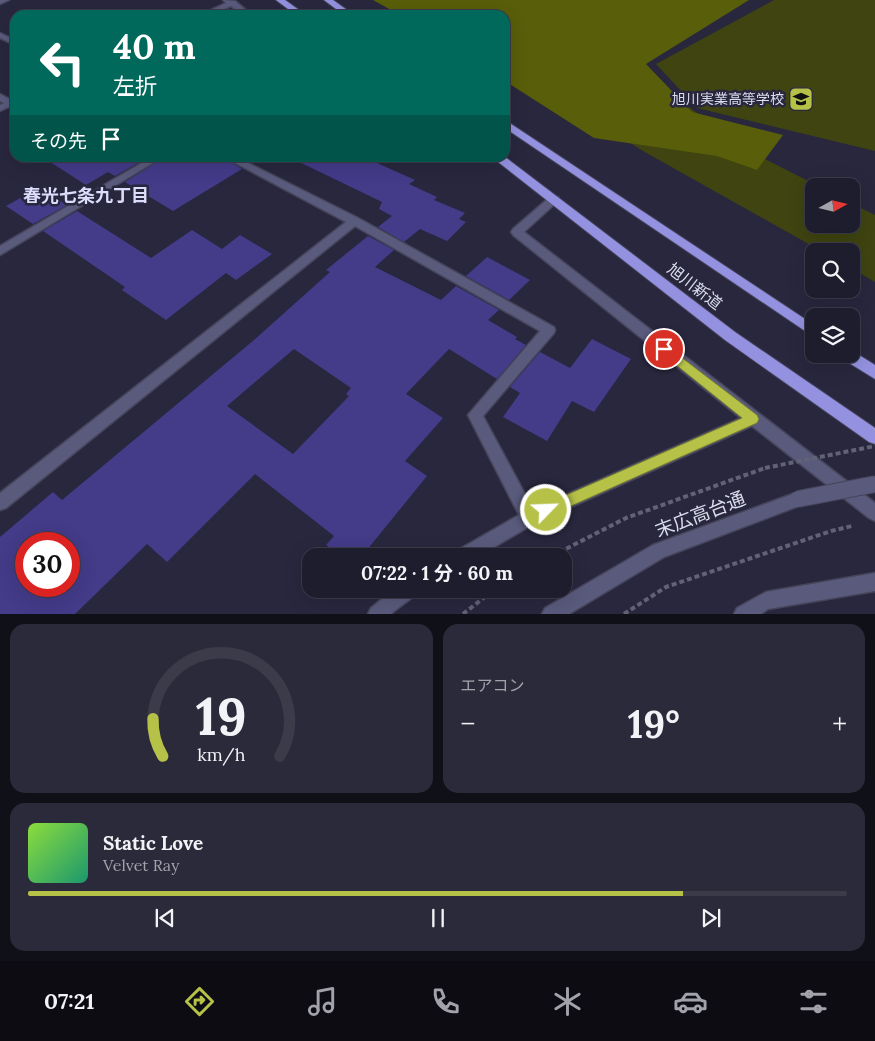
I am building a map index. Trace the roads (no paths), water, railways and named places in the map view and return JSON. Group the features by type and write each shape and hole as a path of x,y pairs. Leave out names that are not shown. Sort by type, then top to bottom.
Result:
{"highway":[{"path":"280,0 295,10"},
{"path":"328,0 343,10"},
{"name":"旭川新道","path":"510,126 805,326"},
{"name":"旭川新道","path":"504,162 730,336 875,437"},
{"path":"860,363 875,373"}],"street":[{"path":"0,2 5,0"},
{"path":"213,10 229,1 241,10"},
{"path":"0,251 149,162"},
{"path":"239,162 354,221 548,330 475,414 529,518"},
{"path":"554,199 518,232 753,419 875,513"},
{"path":"0,503 354,221"},
{"path":"478,548 529,518 753,419"},
{"name":"末広高台通","path":"551,614 659,552 798,499 875,484"},
{"path":"744,614 766,601 875,582"},
{"path":"377,614 395,598"}],"place":[{"name":"旭川実業高等学校","path":"801,99"}],"district":[{"name":"春光七条九丁目","path":"86,196"}]}
